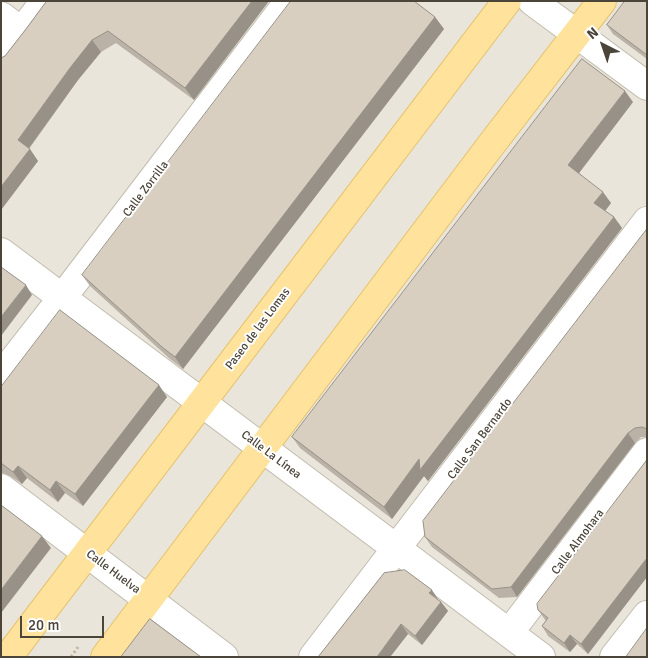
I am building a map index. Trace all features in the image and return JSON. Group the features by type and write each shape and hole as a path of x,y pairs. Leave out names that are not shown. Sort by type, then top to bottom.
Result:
{"main road":[{"name":"Paseo de las Lomas","path":"8,657 507,1"},
{"path":"105,657 602,1"}],"street":[{"path":"1,58 12,24 45,1"},
{"name":"Calle Zorrilla","path":"1,376 289,1"},
{"path":"532,1 647,86"},
{"name":"Calle San Bernardo","path":"313,657 647,221"},
{"name":"Calle La Línea","path":"1,252 541,657"},
{"name":"Calle Almohara","path":"508,633 647,452"},
{"name":"Calle Huelva","path":"1,488 224,657"},
{"path":"614,657 647,615"}],"shaded area":[{"path":"1,1 647,1 647,657 1,657"}],"building":[{"path":"47,1 252,1 185,88 108,31 92,40 18,140 30,149 1,187 1,58 5,56"},
{"path":"291,1 414,1 435,17 175,357 82,275"},
{"path":"625,1 647,1 647,55 607,25"},
{"path":"582,59 625,91 568,165 603,192 594,203 614,217 420,470 419,459 384,507 292,437"},
{"path":"647,229 647,429 642,427 635,428 628,433 511,587 492,589 425,537 423,521"},
{"path":"1,267 26,285 1,317"},
{"path":"60,310 159,385 75,494 56,481 50,490 18,466 13,472 1,463 1,387"},
{"path":"647,460 647,558 581,644 570,635 564,643 542,626 548,618 538,610 537,604"},
{"path":"1,505 42,536 1,590"},
{"path":"405,570 432,590 429,593 441,602 415,636 401,624 377,657 318,657 384,573"},
{"path":"150,619 201,657 121,657"},
{"path":"647,628 647,657 626,657"}]}
